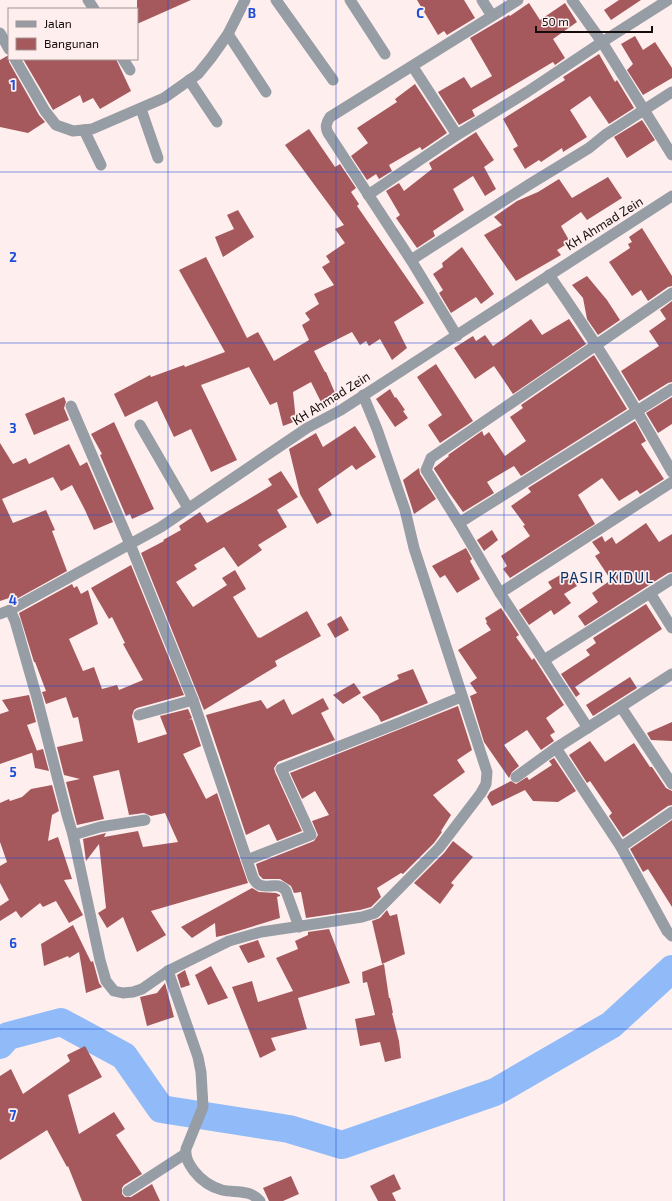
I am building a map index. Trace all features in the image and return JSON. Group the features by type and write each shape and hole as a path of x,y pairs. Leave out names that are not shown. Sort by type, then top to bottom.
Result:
{"street":[{"path":"16,60 44,112 56,125 73,132 92,129 164,98 198,74 228,34 245,0"},
{"path":"276,0 333,80"},
{"path":"350,0 385,54"},
{"path":"482,0 492,16"},
{"path":"457,336 411,260 328,134 326,127 330,117 413,67 518,0"},
{"path":"572,0 602,42 672,155"},
{"path":"368,195 457,135 527,92 668,0"},
{"path":"0,33 8,47"},
{"path":"228,34 266,92"},
{"path":"124,60 130,70"},
{"path":"413,67 457,135"},
{"path":"189,80 217,122"},
{"path":"411,260 589,148 605,135 672,92"},
{"path":"141,109 158,158"},
{"path":"84,130 101,164"},
{"name":"KH Ahmad Zein","path":"5,612 161,527 307,428 341,410 672,196"},
{"path":"549,275 596,344 637,410 672,472"},
{"path":"588,728 500,593 459,522 426,470 431,458 672,293"},
{"path":"459,522 672,389"},
{"path":"5,612 15,621 37,698 66,815 73,835 100,960 106,981 114,991 123,993 142,989 168,970 229,941 261,932 362,917 375,912 439,848 481,793 486,784 487,772 461,697 456,676 414,548 405,510 377,429 363,395"},
{"path":"70,406 130,544 193,700 256,883 265,887 278,885 283,887 300,927"},
{"path":"140,425 188,508"},
{"path":"500,593 672,482"},
{"path":"544,660 672,580"},
{"path":"650,593 672,628"},
{"path":"516,777 556,748 672,674"},
{"path":"247,860 311,834 282,769 461,697"},
{"path":"139,715 193,700"},
{"path":"621,707 672,784"},
{"path":"556,748 622,847 667,931 672,936"},
{"path":"622,847 672,812"},
{"path":"73,835 100,827 145,820"},
{"path":"168,970 198,1057 201,1072 203,1107 190,1136 186,1154 189,1165 198,1176 209,1184 222,1190 248,1193 260,1201"},
{"path":"128,1191 186,1154"}],"building":[{"path":"137,0 191,0 138,24"},
{"path":"417,0 464,0 475,18 447,35 444,31 438,35"},
{"path":"619,0 641,0 611,20 604,10"},
{"path":"529,3 540,20 565,3 577,22 553,39 565,58 555,65 553,62 472,110 475,116 459,125 438,92 464,77 471,88 492,76 470,38 509,15 510,16"},
{"path":"635,36 643,50 655,42 672,68 672,78 643,95 627,70 633,64 621,44"},
{"path":"599,54 615,82 617,80 634,108 609,124 590,96 570,110 587,137 563,152 562,148 541,162 539,160 525,169 513,149 518,146 503,119 565,80 563,77"},
{"path":"8,56 9,62 39,115 45,122 28,133 0,127 0,60"},
{"path":"24,60 116,60 131,91 100,109 93,98 83,103 80,95 53,110"},
{"path":"415,84 447,133 422,150 420,147 389,165 392,171 379,179 376,174 367,180 351,156 368,143 357,128 397,102 395,99"},
{"path":"642,120 655,140 627,158 614,137"},
{"path":"309,129 335,167 340,164 356,188 351,192 359,204 357,206 424,303 394,322 407,348 392,360 380,339 369,346 366,341 360,345 352,332 314,351 326,372 335,393 321,402 311,382 293,392 296,421 283,426 277,402 270,405 249,367 201,385 237,460 211,472 191,429 174,437 157,401 125,417 114,394 150,375 151,377 184,365 185,367 225,352 179,270 206,257 247,338 258,332 274,361 309,340 302,325 310,320 305,313 319,304 314,294 334,285 322,267 330,262 326,256 345,243 335,229 344,225 285,145"},
{"path":"476,132 494,160 484,167 496,189 485,196 473,176 453,189 464,210 433,231 435,236 417,248 396,218 400,215 386,191 399,183 404,191 432,169 429,163"},
{"path":"608,177 622,198 587,220 581,212 561,226 570,242 557,250 561,255 516,281 484,235 502,225 494,217 517,201 538,192 559,179 572,198"},
{"path":"238,210 254,237 223,257 215,237 234,229 227,215"},
{"path":"642,228 672,276 672,286 668,287 648,301 641,290 632,296 609,262 630,248 628,244 632,242 629,237"},
{"path":"462,247 494,294 481,304 476,297 451,313 439,293 443,290 433,274 443,267 442,263"},
{"path":"587,276 607,300 620,320 598,335 587,319 583,298 572,285"},
{"path":"672,301 672,382 639,401 621,371 659,346 649,331 666,319 660,310"},
{"path":"531,319 542,335 569,319 586,344 513,394 494,366 475,379 454,348 473,336 476,341 485,335 493,346"},
{"path":"594,355 627,409 521,476 514,466 487,482 494,493 463,512 434,468 449,456 448,455 482,431 484,436 489,432 505,456 526,441 510,417 523,408 521,405"},
{"path":"436,364 473,421 440,443 428,425 442,415 417,377"},
{"path":"390,389 405,410 403,411 408,418 395,427 376,399"},
{"path":"64,397 66,402 64,408 69,420 34,435 25,414"},
{"path":"672,397 672,424 658,433 646,413"},
{"path":"635,421 646,441 641,444 664,479 640,494 637,490 619,501 602,478 578,495 595,524 510,578 503,569 507,566 501,556 530,536 523,526 525,525 511,506 531,492 528,488"},
{"path":"114,422 154,509 132,519 130,514 126,516 100,455 102,454 91,434"},
{"path":"355,426 376,457 356,470 352,465 318,489 332,515 317,524 300,494 289,449 316,433 323,447"},
{"path":"0,443 13,464 26,458 29,464 69,444 80,466 87,462 113,522 94,530 72,485 61,491 53,477 2,499 13,523 46,510 55,530 52,531 67,571 11,602 9,598 0,601"},
{"path":"419,468 420,474 436,499 414,514 403,480"},
{"path":"281,471 298,497 277,510 287,527 258,545 262,550 238,567 224,547 194,565 197,569 176,582 193,607 227,585 222,578 235,570 246,589 233,597 258,638 307,611 321,636 275,661 277,666 204,710 141,553 181,530 179,526 200,512 207,523 244,502 272,485 268,479"},
{"path":"646,523 659,542 672,534 672,572 668,573 585,626 578,616 598,602 592,593 611,580 595,556 600,553 592,542 602,536 605,542 612,537 616,544"},
{"path":"492,530 498,540 484,551 477,540"},
{"path":"466,548 472,559 470,561 480,579 457,593 445,575 440,578 432,566"},
{"path":"131,565 184,695 134,710 132,716 138,743 167,734 160,716 188,709 192,718 189,720 192,719 201,746 183,754 206,799 217,793 248,883 151,911 166,935 137,952 123,917 107,928 98,913 106,908 99,844 86,861 83,839 106,833 104,837 138,831 143,847 178,842 165,813 151,816 144,813 129,815 119,770 93,776 104,819 77,825 66,782 80,779 64,775 57,747 83,741 78,717 73,718 66,697 46,704 42,692 46,691 34,662 19,613 72,584 74,588 77,586 81,594 88,590 98,624 69,639 83,671 94,667 102,689 117,685 119,690 143,680 123,644 125,643 112,617 109,619 91,588"},
{"path":"567,571 577,586 564,594 571,603 554,615 551,610 529,625 519,610 552,588 548,582"},
{"path":"646,604 662,629 575,687 580,694 576,697 561,674 590,655 586,650 596,643 593,638"},
{"path":"501,608 519,635 516,637 532,660 534,658 564,705 546,718 555,732 550,735 554,741 541,750 527,730 504,745 519,766 512,772 509,778 484,742 470,696 477,693 470,683 477,678 458,650 491,630 486,623 485,618"},
{"path":"341,616 349,630 335,638 327,624"},
{"path":"413,669 428,703 381,722 378,716 362,697 399,679 397,675"},
{"path":"630,677 637,688 593,716 586,705"},
{"path":"354,683 361,693 343,704 333,695"},
{"path":"29,695 36,722 27,725 37,751 0,764 0,714 9,711 2,700"},
{"path":"323,698 329,709 321,713 335,740 278,762 274,768 302,831 277,841 269,824 246,835 206,715 261,700 267,709 284,699 292,715"},
{"path":"458,706 472,750 457,760 465,772 433,795 451,815 434,843 403,874 401,873 377,888 381,897 371,907 306,918 301,892 294,893 291,886 280,879 263,879 259,875 256,864 314,841 318,835 312,821 329,815 315,791 302,799 290,773"},
{"path":"672,722 672,741 651,740 647,733"},
{"path":"590,741 605,762 634,743 666,788 672,791 672,805 668,806 623,837 609,816 612,813 590,781 587,783 569,755"},
{"path":"43,749 49,771 35,768 32,752"},
{"path":"554,758 576,791 558,802 533,801 525,790 492,806 487,797 490,792 511,781 516,784 527,777 529,780 552,765 549,761"},
{"path":"52,785 59,811 52,815 48,841 58,837 72,879 64,880 83,915 69,923 56,901 43,907 40,903 21,918 16,911 0,921 0,906 9,900 0,883 0,866 7,862 0,842 0,803 9,799 10,801 22,797 31,789"},
{"path":"672,820 672,907 648,869 643,872 630,849"},
{"path":"453,841 473,857 451,883 454,885 440,904 414,883 444,853"},
{"path":"252,888 259,892 276,893 280,895 277,897 280,918 216,937 215,923 192,938 181,927"},
{"path":"387,910 390,916 397,914 405,954 382,964 372,921 380,918"},
{"path":"73,925 91,962 93,961 99,983 102,987 86,993 79,952 69,958 68,956 44,966 41,944"},
{"path":"329,929 350,983 298,998 307,1029 271,1038 276,1050 260,1058 232,987 252,981 258,1002 293,991 276,958 298,949 295,941 308,935 308,932"},
{"path":"258,940 265,957 248,963 239,946"},
{"path":"384,964 401,1058 385,1062 380,1042 360,1046 355,1019 375,1015 367,982 363,983 362,972"},
{"path":"211,966 228,998 208,1005 195,975"},
{"path":"185,970 190,985 181,988 177,975"},
{"path":"165,983 174,1017 147,1026 140,997 157,993"},
{"path":"85,1046 102,1077 68,1095 79,1134 114,1112 125,1129 116,1135 142,1174 124,1185 122,1188 122,1194 125,1197 131,1197 152,1184 160,1201 82,1201 68,1166 67,1167 47,1130 0,1160 0,1076 11,1069 23,1094 70,1061 67,1055"},
{"path":"394,1174 401,1189 392,1193 396,1201 378,1201 370,1186"},
{"path":"291,1176 299,1194 283,1201 269,1201 263,1188"}],"waterway":[{"path":"0,1045 8,1036 61,1022 124,1056 161,1109 289,1129 342,1145 495,1092 611,1025 672,969"}],"district":[{"name":"PASIR KIDUL","path":"607,578"}]}
